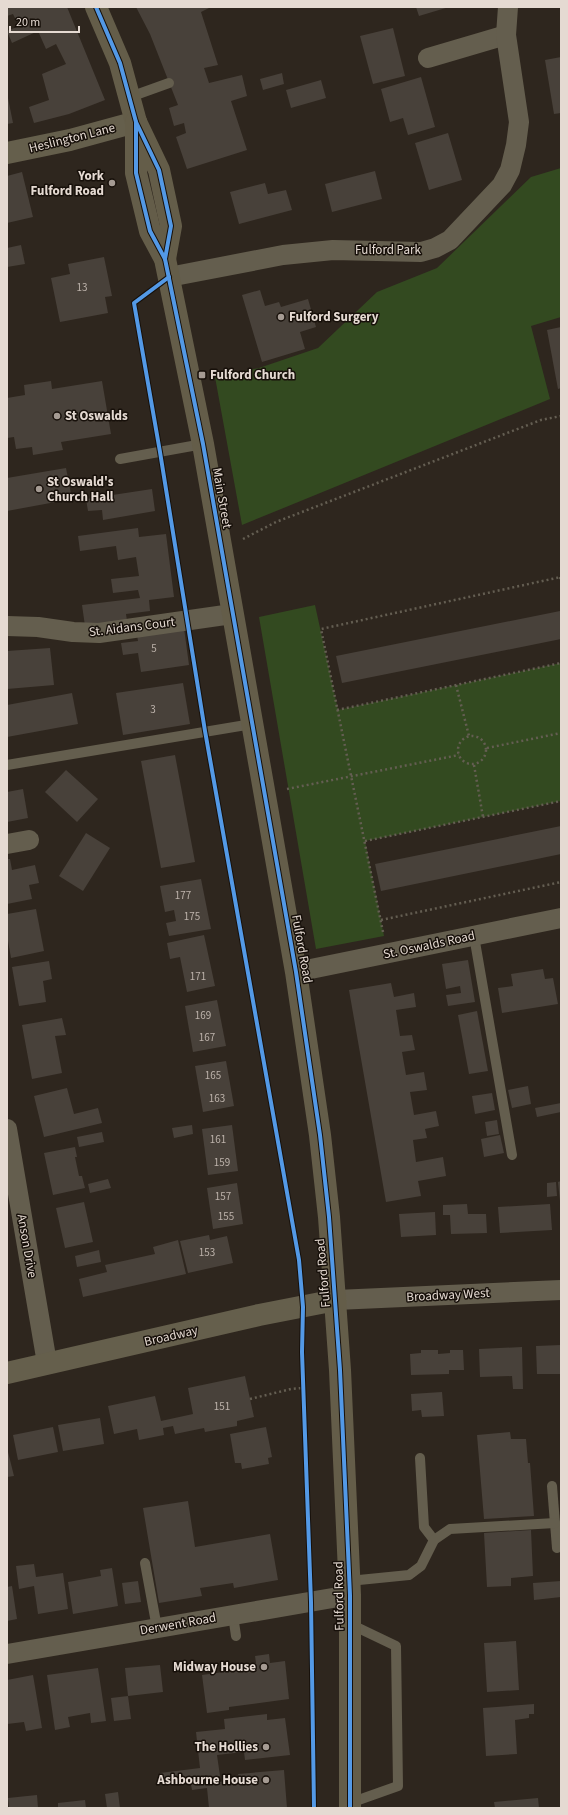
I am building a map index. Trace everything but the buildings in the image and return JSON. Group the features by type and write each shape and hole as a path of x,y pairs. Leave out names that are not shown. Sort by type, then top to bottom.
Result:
{"main road":[{"name":"Main Street","path":"96,7 120,63 136,122 136,174 150,231 167,268 203,444 253,733"},
{"name":"Fulford Road","path":"253,733 296,972 320,1135 336,1300 350,1588 350,1806"}],"street":[{"name":"Fulford Park","path":"167,268 333,250 421,252 435,248 450,240 502,185 511,164 516,145 519,122 506,35 508,7"},
{"path":"428,58 506,35"},
{"name":"Heslington Lane","path":"7,153 70,140 136,122"},
{"name":"St. Aidans Court","path":"7,626 38,626 73,632 99,633 232,614"},
{"path":"7,844 28,840"},
{"name":"St. Oswalds Road","path":"296,972 561,918"},
{"name":"Anson Drive","path":"7,1129 47,1363"},
{"name":"Broadway West","path":"336,1300 561,1290"},
{"name":"Broadway","path":"7,1373 336,1300"},
{"name":"Derwent Road","path":"7,1654 233,1615 350,1588"}],"lane":[{"path":"130,96 169,83"},
{"path":"120,460 203,444"},
{"path":"7,765 253,733"},
{"path":"474,936 512,1155"},
{"path":"420,1458 424,1527 434,1540"},
{"path":"552,1486 557,1548"},
{"path":"350,1588 409,1574 421,1566 434,1540 450,1529 555,1523"},
{"path":"145,1563 157,1628"},
{"path":"233,1615 236,1636"},
{"path":"350,1624 396,1646 398,1786 350,1806"}],"path":[{"path":"240,540 276,522 353,492 541,420 561,416"},
{"path":"388,954 321,629 561,577 561,581"},
{"path":"337,710 561,663"},
{"path":"456,685 469,736"},
{"path":"487,748 561,733"},
{"path":"469,736 482,739 487,748 487,752 482,761 474,765 465,762 459,756 458,746 464,738 469,736"},
{"path":"284,790 459,756"},
{"path":"474,765 483,817"},
{"path":"365,841 561,801"},
{"path":"381,920 561,882"},
{"path":"303,1381 304,1396"},
{"path":"250,1399 291,1389 303,1388"}],"green space":[{"path":"561,168 561,317 531,326 550,399 242,525 215,377 259,368 318,348 377,292 437,268 531,177"},
{"path":"315,605 338,710 561,663 561,801 365,841 384,936 316,949 259,617"}],"cycle path":[{"path":"96,7 120,63 136,122 159,170 171,226 165,259"},
{"path":"136,122 136,173 150,231 165,259 203,444 296,972 320,1135 329,1217 340,1370 350,1595 350,1808"},
{"path":"169,277 134,303 160,452 205,731 299,1260 303,1307 302,1352 311,1602 314,1808"}],"place":[{"name":"York Fulford Road","path":"112,183"},
{"name":"Fulford Surgery","path":"281,317"},
{"name":"Fulford Church","path":"202,375"},
{"name":"St Oswalds","path":"57,416"},
{"name":"St Oswald's Church Hall","path":"39,489"},
{"name":"Midway House","path":"264,1667"},
{"name":"The Hollies","path":"266,1747"},
{"name":"Ashbourne House","path":"266,1780"}]}
